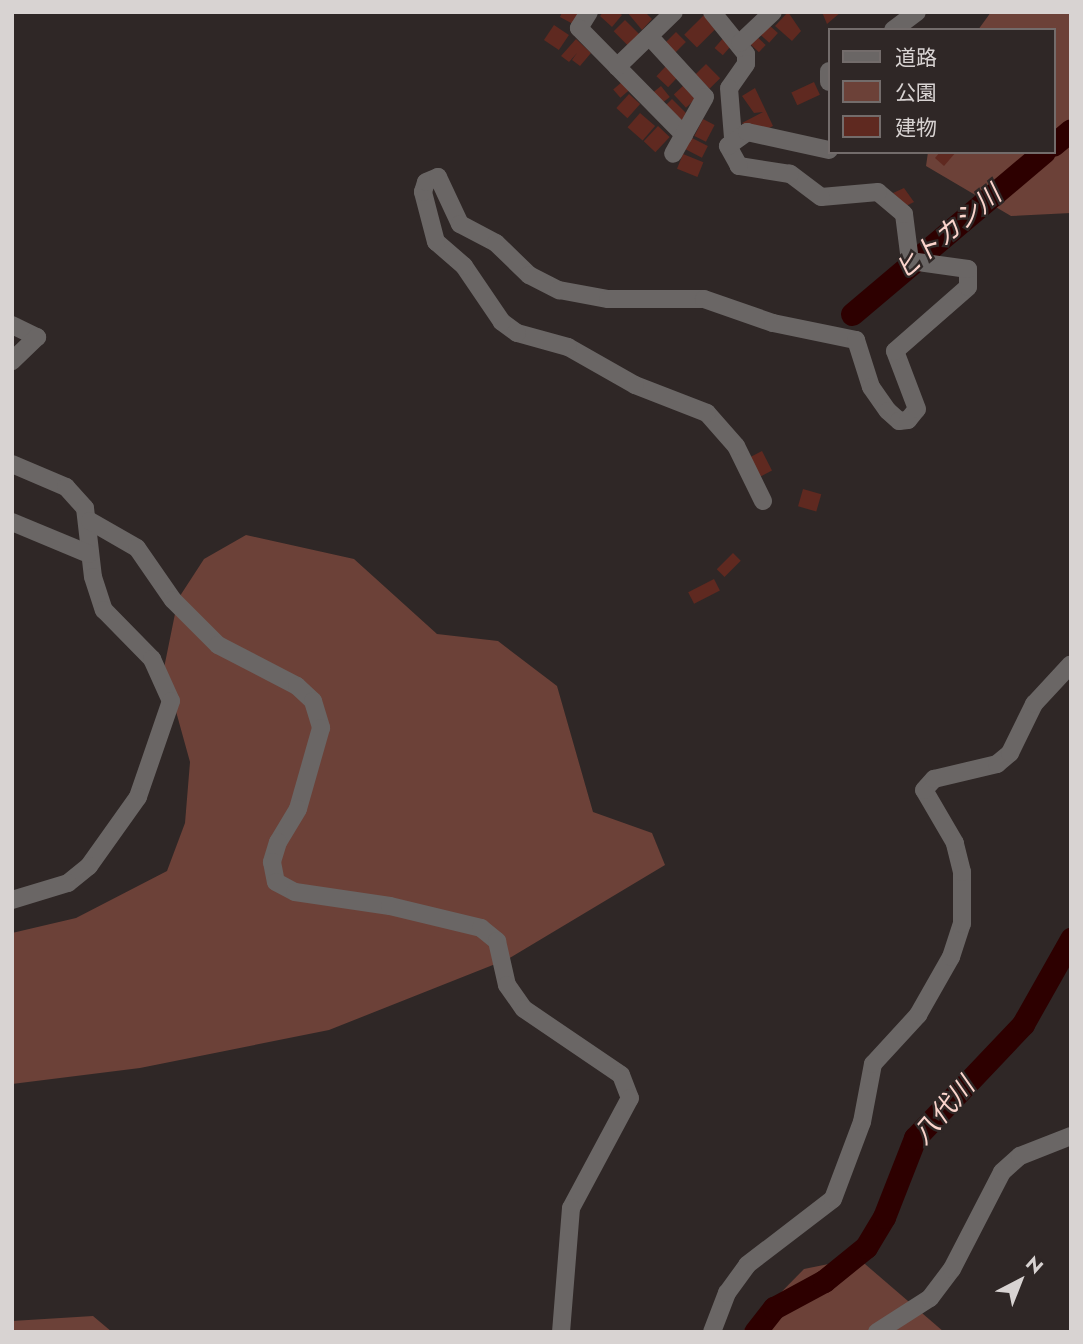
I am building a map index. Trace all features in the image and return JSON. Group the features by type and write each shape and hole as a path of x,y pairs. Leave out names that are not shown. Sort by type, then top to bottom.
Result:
{"street":[{"path":"589,12 579,29 684,135"},
{"path":"617,67 674,12"},
{"path":"712,12 740,43 746,64 728,97 733,138 730,157 738,166 790,174 821,197 878,192 904,214 910,261 968,269 968,287 895,351 917,409 915,417 899,421 888,411 872,387 861,345 847,336 811,334 704,299 608,299 559,290 529,275 496,243 460,223 438,177 426,182 423,192 436,242 464,265 502,322 517,333 568,348 635,385 707,413 736,446 763,501"},
{"path":"740,43 773,12"},
{"path":"896,28 917,12"},
{"path":"650,37 705,97 673,154"},
{"path":"733,138 747,132 828,150"},
{"path":"12,325 37,337 12,360"},
{"path":"12,464 66,487 85,508 90,522 89,554 104,610 152,660 169,687 169,716 132,810 89,866 68,883 12,900"},
{"path":"12,522 89,554"},
{"path":"90,522 137,548 173,600 218,645 297,686 313,701 321,728 298,808 278,842 272,862 276,882 295,892 390,906 481,928 497,941 507,985 524,1009 621,1075 630,1090 626,1107 571,1208 561,1332"},
{"path":"712,1332 734,1279 747,1265 833,1199 862,1122 873,1064 918,1015 951,957 962,924 962,872 955,843 924,790 934,779 997,764 1010,753 1034,704 1071,664"},
{"path":"877,1332 930,1298 952,1269 1002,1172 1020,1156 1071,1136"}],"green space":[{"path":"991,12 1071,12 1071,213 1011,216 926,166 928,154 1055,154 1055,28 979,28"},
{"path":"246,535 354,559 437,634 498,641 557,686 593,812 652,833 665,865 508,959 329,1030 140,1068 12,1084 12,933 76,918 167,871 185,823 190,762 164,668 178,599 204,559"},
{"path":"858,1258 944,1332 742,1332 804,1269"},
{"path":"93,1316 112,1332 12,1332 12,1321"}],"building":[{"path":"562,12 579,12 573,24 560,17"},
{"path":"603,12 618,12 622,15 612,27 600,16"},
{"path":"627,12 645,12 652,19 642,30"},
{"path":"788,12 801,31 792,41 775,26"},
{"path":"822,12 841,12 827,24"},
{"path":"704,15 717,28 697,48 684,35"},
{"path":"625,20 640,35 629,46 614,31"},
{"path":"554,25 569,35 559,50 544,40"},
{"path":"769,25 778,33 769,43 760,35"},
{"path":"676,32 686,42 673,55 663,45"},
{"path":"754,34 766,45 759,52 747,41"},
{"path":"725,36 733,43 723,55 715,48"},
{"path":"576,39 591,53 580,66 572,60 577,53 569,62 561,56"},
{"path":"706,64 720,78 710,89 695,75"},
{"path":"666,66 678,77 668,87 656,76"},
{"path":"623,81 630,89 620,98 613,90"},
{"path":"814,82 820,95 797,105 791,93"},
{"path":"684,85 696,98 686,108 674,95"},
{"path":"661,86 670,97 658,106 649,95"},
{"path":"755,88 773,126 759,133 742,123 763,112 754,113 742,96"},
{"path":"629,94 640,104 627,118 616,108"},
{"path":"672,99 688,115 679,124 663,108"},
{"path":"640,113 655,126 643,140 628,127"},
{"path":"703,119 715,125 706,142 694,136"},
{"path":"658,126 670,137 655,152 644,141"},
{"path":"690,137 708,146 702,158 684,149"},
{"path":"683,154 703,162 697,177 677,169"},
{"path":"938,154 954,154 944,166 935,158"},
{"path":"904,188 914,202 906,206 893,193"},
{"path":"762,451 772,471 760,477 750,457"},
{"path":"803,489 821,494 816,512 798,506"},
{"path":"733,553 741,561 725,577 717,569"},
{"path":"714,579 720,591 694,604 688,592"}],"waterway":[{"name":"ヒトカシ川","path":"1055,143 1071,130"},
{"name":"ヒトカシ川","path":"852,314 1042,154"},
{"name":"八代川","path":"755,1332 774,1308 824,1281 866,1247 884,1217 915,1138 1023,1024 1071,939"}]}
